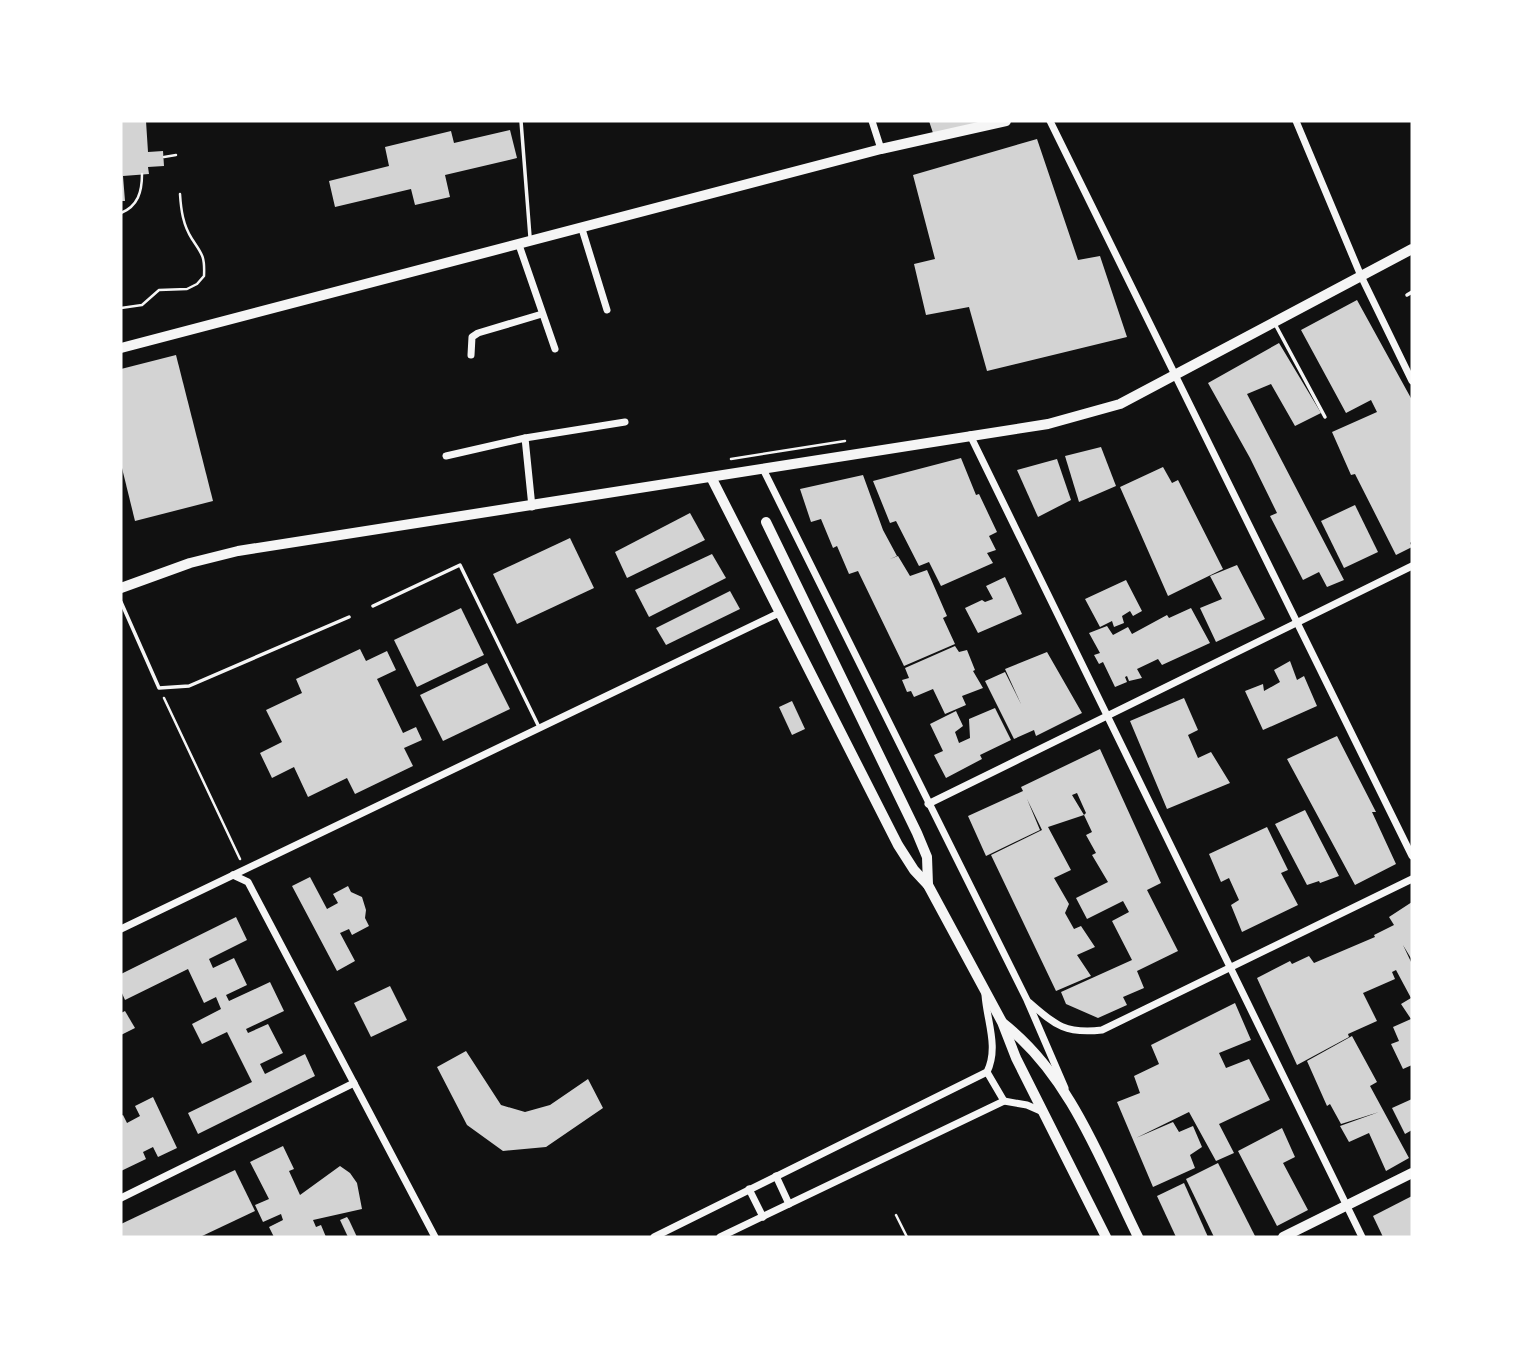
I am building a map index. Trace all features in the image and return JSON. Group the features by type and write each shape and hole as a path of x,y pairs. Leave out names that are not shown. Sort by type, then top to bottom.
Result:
{"main road":[{"path":"121,348 881,149 1006,121"},
{"path":"121,588 190,563 238,551 532,507 1048,424 1086,415 1120,404 1412,249"}],"street":[{"path":"872,121 881,149"},
{"path":"1050,121 1412,856"},
{"path":"1296,121 1361,276 1412,381"},
{"path":"582,229 607,310"},
{"path":"524,244 542,314 555,349"},
{"path":"471,355 472,337 478,333 542,314"},
{"path":"446,456 525,438 625,422"},
{"path":"970,435 1362,1237"},
{"path":"525,438 532,507"},
{"path":"763,469 1027,1000 1070,1098 1138,1237"},
{"path":"711,477 898,845 914,870 928,885 985,995 1002,1022 1016,1058 1106,1237"},
{"path":"766,522 917,833 927,857 928,885"},
{"path":"928,804 1412,566"},
{"path":"121,929 779,613"},
{"path":"233,875 248,882 435,1237"},
{"path":"1027,1000 1064,1029 1082,1032 1102,1030 1412,879"},
{"path":"654,1237 988,1072 994,1048 986,1017 985,995"},
{"path":"1002,1022 1025,1041 1070,1098"},
{"path":"988,1072 1004,1101"},
{"path":"121,1198 354,1083"},
{"path":"720,1237 1004,1101 1027,1105 1046,1114"},
{"path":"1283,1237 1412,1173"},
{"path":"776,1176 789,1204"},
{"path":"749,1189 763,1217"}],"lane":[{"path":"521,121 524,244"},
{"path":"1274,323 1325,417"},
{"path":"373,606 460,565 539,727"},
{"path":"121,602 159,688 189,686 349,617"}],"path":[{"path":"164,157 177,155"},
{"path":"121,213 130,209 138,200 142,174"},
{"path":"121,308 142,305 159,290 187,289 197,284 204,276 202,251 186,226 180,194"},
{"path":"159,688 245,869"},
{"path":"896,1215 907,1237"}],"building":[{"path":"121,121 146,121 148,152 163,151 164,166 148,167 149,174 123,176 125,201 121,201"},
{"path":"929,121 991,121 934,136"},
{"path":"510,130 517,158 445,175 450,197 415,205 411,189 335,207 329,181 389,166 385,147 451,131 454,143"},
{"path":"1037,139 1078,260 1100,256 1127,337 987,371 969,307 926,315 914,264 935,259 913,175"},
{"path":"1357,300 1412,400 1412,547 1396,555 1355,474 1351,475 1332,432 1377,412 1371,400 1346,413 1301,330"},
{"path":"1279,343 1321,413 1295,426 1271,384 1247,394 1344,580 1327,587 1319,572 1303,580 1270,516 1277,513 1208,383"},
{"path":"176,355 213,501 135,521 121,464 121,369"},
{"path":"1101,447 1116,486 1079,502 1065,456"},
{"path":"961,458 976,495 979,494 997,532 989,536 996,550 987,553 993,563 941,586 929,562 919,566 896,521 890,523 873,481"},
{"path":"1057,459 1071,500 1038,517 1017,470"},
{"path":"1163,467 1172,483 1178,480 1223,569 1168,596 1120,487"},
{"path":"863,475 883,530 897,556 890,559 898,556 910,576 927,570 947,616 943,618 955,644 904,666 858,571 849,574 837,546 833,548 821,519 811,522 800,489"},
{"path":"1355,505 1378,552 1344,568 1321,521"},
{"path":"690,513 705,540 627,578 615,552"},
{"path":"570,538 594,588 517,624 493,574"},
{"path":"712,554 726,578 649,617 635,590"},
{"path":"1237,565 1265,619 1216,642 1200,608 1222,599 1210,576"},
{"path":"1005,577 1022,614 978,633 965,608 982,600 985,602 993,599 986,586"},
{"path":"1126,580 1142,611 1133,616 1130,611 1122,616 1124,623 1114,627 1112,621 1100,627 1085,599"},
{"path":"730,591 740,609 666,645 656,628"},
{"path":"461,608 484,655 417,687 394,640"},
{"path":"1191,608 1210,643 1162,665 1158,659 1137,669 1142,678 1129,681 1127,676 1127,682 1115,687 1103,662 1099,664 1094,655 1100,653 1089,633 1107,626 1113,635 1128,627 1132,634 1167,615 1169,618"},
{"path":"955,646 959,652 967,650 975,670 973,671 983,688 962,696 966,705 945,714 933,689 914,697 911,691 907,692 902,680 909,678 905,668"},
{"path":"360,649 366,661 387,651 396,670 377,679 403,733 416,727 422,740 404,748 413,766 355,794 347,778 308,797 294,767 272,778 260,753 282,742 266,710 302,693 296,679"},
{"path":"1047,652 1082,713 1036,736 1034,730 1014,739 985,681 1005,672 1021,704 1005,669"},
{"path":"1290,661 1297,680 1304,676 1317,706 1263,730 1245,691 1263,684 1264,691 1280,682 1274,670"},
{"path":"487,663 510,709 443,741 420,695"},
{"path":"1184,698 1198,730 1188,735 1198,758 1211,752 1230,783 1167,809 1130,721"},
{"path":"792,701 805,729 792,735 779,707"},
{"path":"995,708 1011,740 980,755 982,759 946,778 934,755 943,751 930,724 956,711 963,726 955,732 959,743 970,738 969,719"},
{"path":"1337,736 1376,812 1372,812 1396,864 1355,885 1287,759"},
{"path":"1100,749 1161,883 1147,890 1178,951 1137,971 1144,988 1123,997 1127,1005 1098,1018 1066,1004 1061,992 1132,960 1112,921 1129,912 1123,901 1087,919 1076,898 1108,882 1092,855 1096,853 1086,835 1092,832 1084,815 1048,827 1071,870 1054,878 1069,904 1065,913 1074,929 1081,926 1095,947 1077,955 1091,976 1056,991 991,855 1042,830 1027,799 1040,830 986,856 968,816 1023,791 1021,787","holes":["1077,793 1086,813 1084,815 1072,795"]},
{"path":"1305,810 1339,876 1307,885 1275,824"},
{"path":"1267,827 1288,870 1281,873 1298,905 1242,932 1231,905 1239,900 1229,878 1221,882 1209,854"},
{"path":"310,877 327,909 338,903 333,894 348,886 351,892 362,897 366,910 365,918 369,926 352,935 349,929 340,933 355,961 337,971 292,886"},
{"path":"1412,902 1412,960 1403,945 1412,964 1412,1065 1403,1069 1391,1044 1399,1041 1393,1027 1411,1019 1401,1004 1411,998 1396,970 1392,972 1395,979 1363,993 1377,1021 1348,1034 1349,1037 1297,1065 1257,978 1290,961 1292,964 1309,956 1314,963 1375,937 1374,935 1394,925 1389,917"},
{"path":"236,917 247,940 209,959 213,968 234,958 247,985 226,995 229,1001 270,982 284,1011 246,1029 248,1033 268,1024 283,1053 260,1064 265,1074 305,1054 315,1076 198,1134 188,1113 252,1082 227,1032 202,1044 192,1024 221,1009 216,997 204,1003 188,969 125,1000 121,991 121,974"},
{"path":"390,986 407,1020 371,1037 354,1003"},
{"path":"1235,1003 1251,1040 1219,1053 1226,1068 1249,1059 1270,1100 1219,1124 1234,1153 1216,1161 1189,1112 1136,1138 1173,1122 1179,1132 1193,1126 1202,1147 1190,1155 1195,1168 1153,1187 1117,1102 1140,1093 1134,1076 1159,1064 1151,1045"},
{"path":"125,1011 135,1028 121,1035 121,1013"},
{"path":"1352,1036 1377,1082 1370,1086 1409,1158 1386,1171 1369,1133 1349,1142 1340,1126 1379,1112 1341,1124 1330,1104 1327,1106 1307,1061"},
{"path":"466,1051 501,1105 525,1112 550,1105 588,1079 603,1108 546,1147 503,1151 467,1125 437,1067"},
{"path":"153,1097 177,1148 158,1157 153,1147 143,1152 146,1159 121,1171 121,1116 123,1115 127,1123 140,1116 135,1106"},
{"path":"1412,1099 1412,1130 1405,1134 1392,1108"},
{"path":"1282,1128 1295,1157 1283,1163 1308,1210 1277,1226 1238,1151"},
{"path":"283,1146 294,1169 289,1171 300,1195 340,1166 350,1173 357,1183 362,1209 313,1220 316,1227 321,1225 326,1237 274,1237 269,1227 283,1220 281,1214 263,1222 255,1205 269,1199 250,1162"},
{"path":"1218,1163 1255,1236 1214,1237 1186,1179"},
{"path":"235,1170 255,1211 200,1237 121,1237 121,1224"},
{"path":"1184,1183 1208,1237 1176,1237 1157,1196"},
{"path":"1412,1196 1412,1237 1383,1237 1373,1216"},
{"path":"347,1217 357,1237 348,1237 340,1220"}]}
